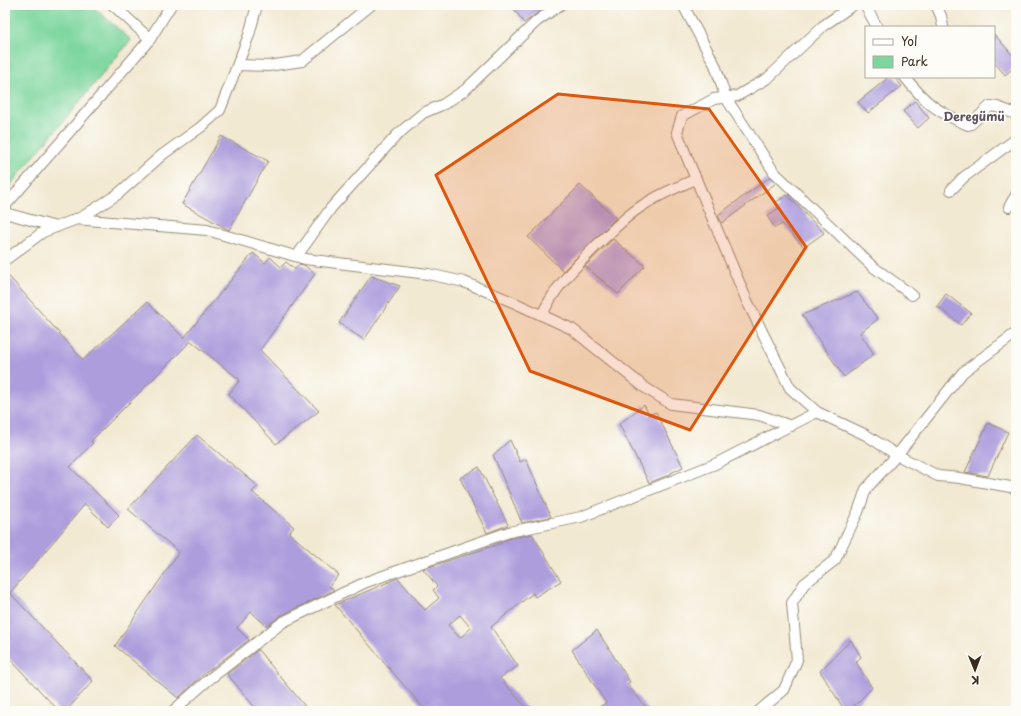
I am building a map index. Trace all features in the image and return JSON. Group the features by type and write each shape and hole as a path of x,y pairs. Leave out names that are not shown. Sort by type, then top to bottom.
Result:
{"street":[{"path":"113,5 150,39"},
{"path":"5,206 150,39 172,5"},
{"path":"5,260 43,232 75,219 118,194 162,155 201,127 220,110 249,35 257,5"},
{"path":"238,65 268,66 302,61 371,5"},
{"path":"297,256 331,208 397,135 423,113 444,104 465,90 537,21 560,5"},
{"path":"683,5 715,65 726,98 774,172 872,266 912,295"},
{"path":"853,5 823,26 768,78 737,96 714,99 682,116 677,132 746,301 790,388 817,412 866,435 897,455 938,476 960,478 1016,488"},
{"path":"865,5 876,26"},
{"path":"936,5 941,16 943,26"},
{"path":"906,78 929,104 946,115 968,125 971,124 990,106 1016,114"},
{"path":"951,190 964,177 1016,139"},
{"path":"542,315 558,286 618,224 648,202 696,178"},
{"path":"1009,207 1016,195"},
{"path":"5,213 56,227"},
{"path":"75,219 207,230 305,258 428,274 464,282 572,329 644,387 671,404 759,415 791,426"},
{"path":"759,711 784,690 796,660 792,603 804,584 835,560 858,512 866,489 897,455 963,372 1016,333"},
{"path":"173,711 207,681 283,622 366,582 509,532 581,517 715,464 817,412"}],"highlighted area":[{"path":"558,94 709,109 806,247 690,430 530,371 436,175"}],"green space":[{"path":"5,5 91,5 131,40 5,191"}],"building":[{"path":"511,5 549,5 524,23"},
{"path":"995,35 1016,59 1016,66 1005,75 995,63"},
{"path":"888,78 895,78 902,86 868,113 858,102"},
{"path":"915,101 929,118 918,128 903,111"},
{"path":"221,136 268,161 229,230 182,204"},
{"path":"770,177 776,183 722,223 718,215"},
{"path":"580,185 616,218 563,271 528,237"},
{"path":"787,195 824,233 804,247 782,224 775,228 767,216 779,208 775,203"},
{"path":"613,239 645,266 618,294 585,266"},
{"path":"253,253 265,263 270,257 281,267 286,262 295,269 299,264 304,265 315,274 260,350 319,411 276,444 229,394 240,380 191,341 91,441 93,443 70,467 119,515 108,527 85,504 10,593 93,681 66,711 59,711 5,654 5,272 83,360 147,302 184,338"},
{"path":"371,276 400,286 364,340 339,323"},
{"path":"857,292 878,319 860,333 874,354 844,377 802,315"},
{"path":"946,294 971,313 961,325 937,306"},
{"path":"644,405 649,415 656,412 683,467 671,474 649,483 619,424"},
{"path":"988,423 1008,432 988,476 965,472"},
{"path":"197,435 258,486 252,492 294,527 289,533 339,575 329,586 334,590 280,616 267,626 251,612 237,628 249,640 206,672 178,698 115,646 179,552 128,509"},
{"path":"510,440 520,462 526,459 551,517 522,523 493,455"},
{"path":"479,467 508,525 487,533 460,478"},
{"path":"532,534 561,581 535,597 533,593 491,627 518,666 500,678 529,711 426,711 335,605 398,578 425,610 439,598 433,590 437,586 423,569 502,543 501,542 511,538","holes":["460,615 471,628 460,638 448,625"]},
{"path":"597,630 630,682 627,684 649,711 593,711 606,703 572,650"},
{"path":"851,640 861,657 856,662 872,688 849,711 845,711 820,671"},
{"path":"258,650 309,711 258,711 227,674"}],"district":[{"name":"Deregümü","path":"974,117"}]}
